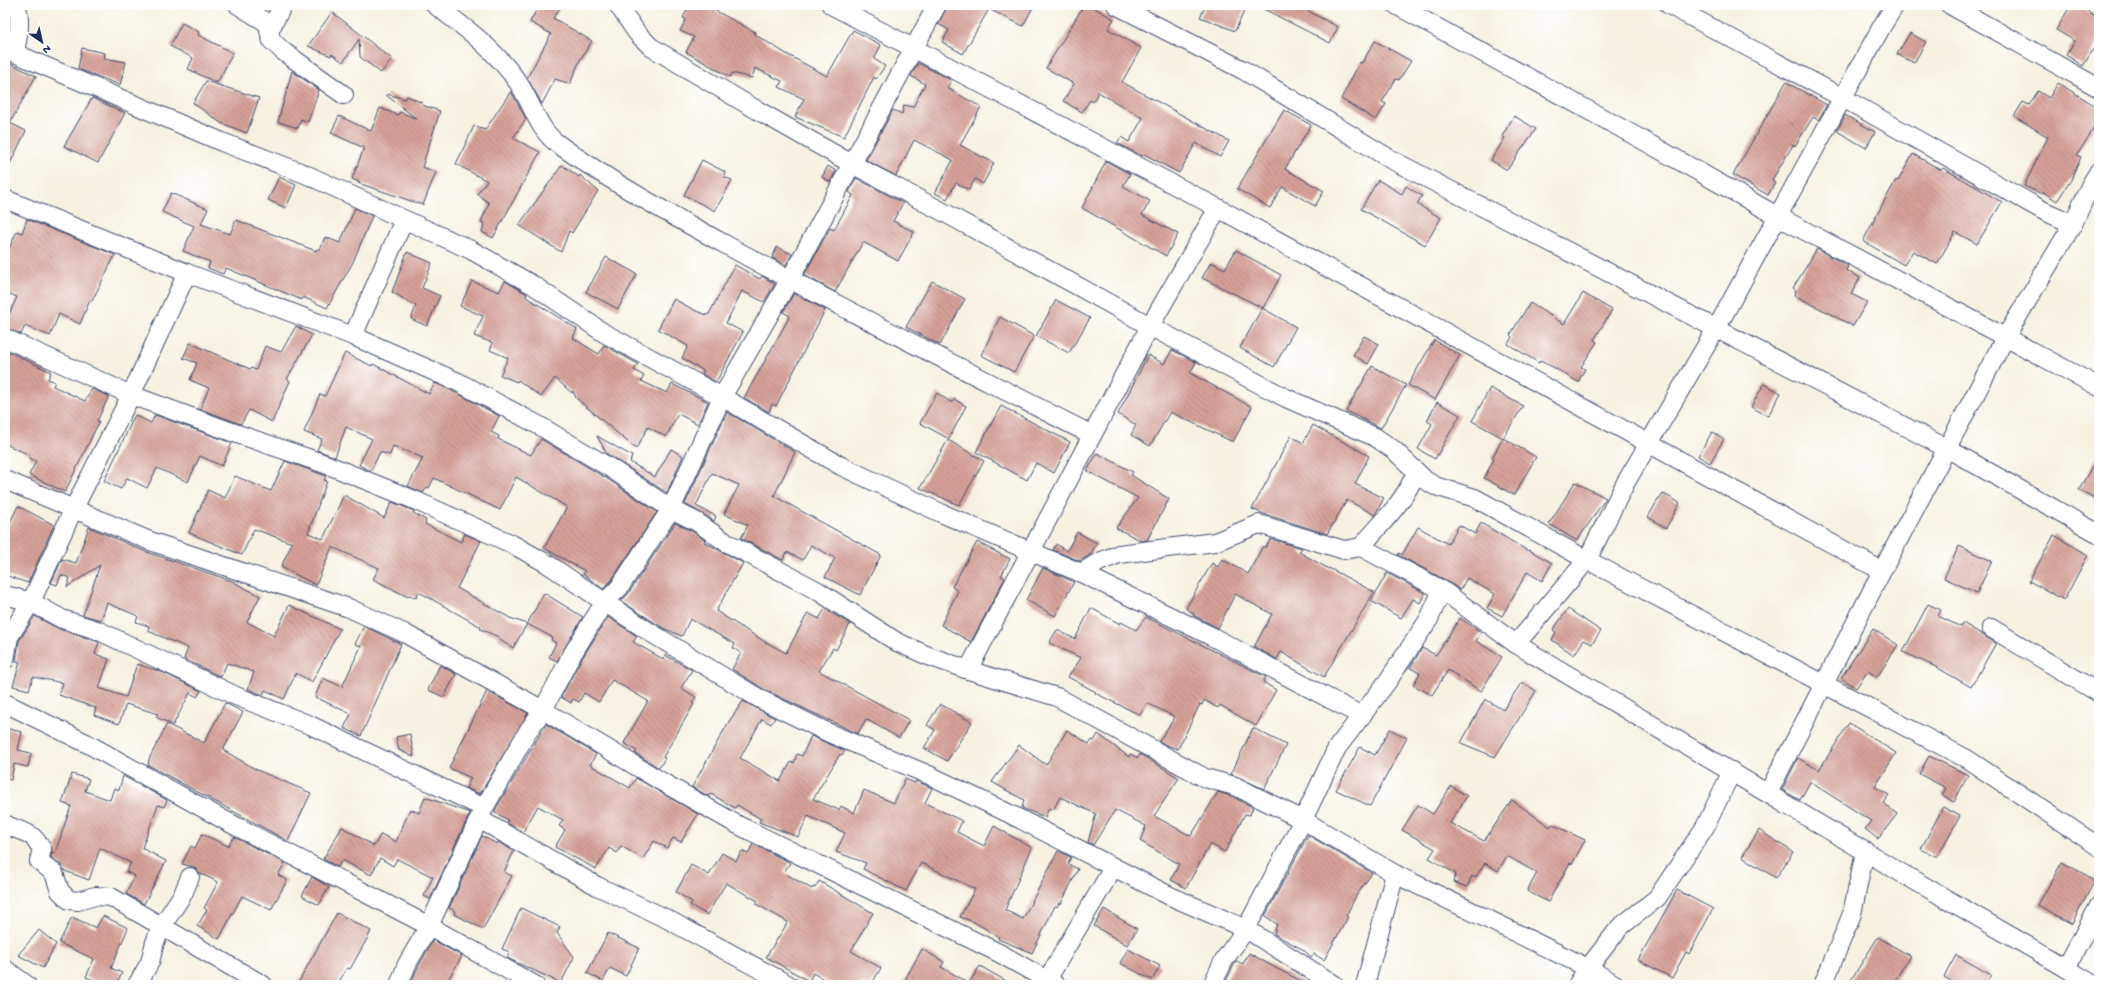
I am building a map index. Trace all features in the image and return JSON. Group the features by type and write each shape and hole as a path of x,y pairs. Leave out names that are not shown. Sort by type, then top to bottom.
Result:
{"street":[{"path":"16,5 19,13 19,28 10,51 222,142 305,174 471,250 526,281 604,333 722,397 840,466 941,513 1081,573 1208,635 1362,716"},
{"path":"238,5 272,26"},
{"path":"283,5 272,26 269,36 272,42 344,95"},
{"path":"435,5 472,33 500,59 520,85 544,129 555,142 639,198 790,279 1092,435"},
{"path":"618,5 637,33 651,47 852,164 1286,398 1375,437 1394,450 1416,471 1435,486 1475,498 1587,560 1967,759 2099,847"},
{"path":"831,5 1218,208 1882,571"},
{"path":"399,985 408,964 429,926 481,814 528,730 543,710 570,658 605,602 619,588 671,508 722,397 790,279 915,50 937,5"},
{"path":"1116,5 1242,70 1392,160 1948,449 2099,534"},
{"path":"1396,5 1639,138 1779,217 2099,387"},
{"path":"1669,5 1843,98 2044,212 2073,224"},
{"path":"1516,644 1587,560 1626,482 1779,217 1882,26 1895,5"},
{"path":"1950,5 2099,88"},
{"path":"1768,793 1882,571 1948,449 2005,338 2073,224 2090,186 2099,171"},
{"path":"5,199 187,273 352,336 458,382 534,422 612,469 671,508 698,522 724,541 818,591 897,642 926,655 968,670 1057,697 1205,778 1235,786 1303,820 1395,874 1588,968 1616,985"},
{"path":"968,670 1150,326 1218,208"},
{"path":"352,336 404,220"},
{"path":"5,660 9,637 31,602 72,510 131,395 187,273"},
{"path":"5,338 131,395 229,432 328,465 412,499 512,544 546,564 648,631 760,699 829,733 928,775 1010,814 1170,896 1246,929 1335,985"},
{"path":"1361,547 1402,500 1412,483 1416,471"},
{"path":"5,480 72,510 150,542 349,608 404,633 543,710 664,783 738,824 998,953 1051,982 1114,868"},
{"path":"1081,573 1099,562 1119,554 1215,542 1259,524 1344,550 1361,547 1442,590 1516,644 2094,985"},
{"path":"1212,985 1224,960 1246,929 1303,820 1337,748 1362,716 1429,619 1442,590"},
{"path":"5,595 31,602 62,619 97,630 236,696 310,725 481,814 597,886 667,919 789,985"},
{"path":"1991,628 2099,693"},
{"path":"5,703 88,744 226,822 429,926 535,985"},
{"path":"1577,985 1588,968 1620,927 1657,898 1705,827 1732,771"},
{"path":"5,824 13,829 23,830 37,840 42,849 39,861 54,873 60,891 69,900 78,901 95,896 111,897 263,985"},
{"path":"1823,985 1852,914 1865,851"},
{"path":"1365,985 1395,874"},
{"path":"137,985 150,962 155,942 162,926 183,894 190,877"},
{"path":"2066,968 2099,906"},
{"path":"5,969 26,985"}],"building":[{"path":"539,5 562,5 553,18 592,41 580,60 570,84 555,79 542,104 527,78 551,34 530,22"},
{"path":"689,5 705,5 755,32 754,34 790,56 827,76 853,30 881,45 874,59 885,66 876,79 874,77 844,137 795,117 804,99 779,87 782,81 755,68 752,78 732,73 730,77 686,52 694,37 680,31 686,19 683,18"},
{"path":"948,5 1034,5 1023,26 989,9 963,54 942,42 949,30 938,24"},
{"path":"1084,5 1089,5 1114,19 1108,29 1141,48 1122,82 1229,141 1220,157 1196,143 1179,173 1144,154 1142,156 1117,143 1121,137 1129,142 1143,118 1098,92 1093,102 1090,100 1082,112 1063,101 1074,84 1046,68"},
{"path":"1206,5 1247,5 1235,31 1200,17"},
{"path":"1256,5 1297,5 1338,27 1330,43"},
{"path":"2071,5 2078,5 2099,18 2099,40 2083,66 2066,55 2075,41 2056,30"},
{"path":"332,12 392,59 381,73 360,57 359,39 343,62 332,54 331,56 308,46"},
{"path":"182,23 199,32 198,35 233,53 217,83 188,69 193,58 170,46"},
{"path":"1910,33 1926,42 1914,63 1897,54"},
{"path":"1375,41 1411,61 1399,80 1396,79 1382,102 1386,104 1376,120 1341,99 1360,62 1362,63"},
{"path":"82,48 105,53 104,58 126,62 120,85 78,69"},
{"path":"5,61 36,76 10,123 26,131 5,174"},
{"path":"918,63 951,80 947,88 981,107 960,145 994,163 983,184 975,179 969,190 956,183 947,199 935,193 953,160 914,140 896,176 866,160 893,110 902,114 904,105 913,107 925,84 911,76"},
{"path":"292,71 319,90 308,122 301,119 298,128 278,122"},
{"path":"206,81 259,98 247,133 221,123 193,103"},
{"path":"1786,82 1827,105 1818,120 1813,117 1795,146 1793,145 1772,180 1775,183 1768,195 1733,175"},
{"path":"2058,83 2099,108 2099,120 2077,155 2081,157 2071,180 2057,201 2043,192 2042,194 2024,186 2048,137 2014,116 2023,102 2029,105 2038,91 2049,98"},
{"path":"511,91 526,119 513,138 540,152 493,238 482,232 484,223 481,222 489,203 477,194 487,181 456,164 474,126 485,130"},
{"path":"386,95 405,99 407,96 423,103 422,105 440,111 422,167 436,172 423,205 358,183 359,182 352,179 364,148 331,133 339,116 371,131 380,108 398,115 400,112 417,119"},
{"path":"92,98 125,113 98,163 64,146"},
{"path":"1284,110 1311,125 1285,169 1324,191 1315,206 1282,187 1270,208 1237,189"},
{"path":"1845,115 1875,132 1866,148 1837,131"},
{"path":"1514,116 1536,129 1507,170 1491,160 1505,138 1502,136"},
{"path":"1913,154 1941,170 1943,168 2002,202 1977,244 1955,232 1937,264 1913,251 1904,265 1863,241 1896,180 1898,181"},
{"path":"702,160 725,172 724,177 732,180 715,211 684,195"},
{"path":"1106,161 1130,174 1123,186 1150,201 1142,215 1178,234 1166,256 1082,208"},
{"path":"562,165 579,177 580,175 598,191 572,233 569,231 561,252 519,225"},
{"path":"828,166 836,171 830,182 822,177"},
{"path":"279,177 296,185 286,208 268,200"},
{"path":"856,178 903,203 893,221 914,232 898,261 863,242 835,292 804,275 830,228 834,230 853,195 849,192"},
{"path":"1378,180 1402,194 1406,186 1422,196 1417,204 1441,218 1425,245 1361,209"},
{"path":"171,193 208,209 201,224 230,234 236,220 316,251 317,249 320,250 325,237 340,243 355,208 372,216 353,262 327,308 303,297 302,300 226,268 223,274 208,268 210,262 183,251 194,226 162,212"},
{"path":"27,219 115,255 92,301 90,300 80,324 59,314 50,336 25,326 21,334 5,328 5,323 17,297 5,292 5,257 17,231 22,233"},
{"path":"777,247 792,254 786,265 772,258"},
{"path":"1817,249 1848,266 1846,270 1860,278 1851,294 1867,302 1853,326 1794,295 1796,290 1793,288"},
{"path":"1236,250 1281,275 1263,308 1202,278 1211,262 1225,269"},
{"path":"407,252 432,263 422,288 440,296 427,326 411,319 416,306 392,292"},
{"path":"606,257 637,274 618,309 586,292"},
{"path":"735,265 760,279 762,276 775,284 764,302 742,291 726,323 743,332 716,382 702,374 704,371 682,358 688,346 658,329 674,299 696,311 706,315 709,314"},
{"path":"472,281 499,292 505,281 527,294 526,297 577,329 573,338 599,354 604,345 638,364 634,370 644,376 641,381 667,393 672,384 708,402 698,424 678,414 666,437 648,427 636,449 576,398 573,391 572,393 555,378 541,397 518,380 517,382 500,375 508,358 490,350 493,343 474,336 483,316 460,306"},
{"path":"932,281 965,299 940,345 906,327"},
{"path":"794,293 825,310 776,406 772,404 769,412 744,398 790,316 783,312"},
{"path":"1583,293 1612,310 1594,340 1597,342 1581,367 1585,369 1578,382 1553,367 1540,361 1539,363 1508,344 1512,337 1510,335 1530,303 1564,324"},
{"path":"1056,300 1090,318 1069,353 1036,336"},
{"path":"1262,308 1296,327 1274,367 1240,348"},
{"path":"1000,317 1034,336 1014,372 981,355"},
{"path":"296,326 312,335 287,379 290,381 272,422 249,410 241,424 200,409 209,388 190,380 197,363 183,358 190,343 250,369 256,370 265,346 281,352"},
{"path":"1364,336 1379,344 1368,364 1353,355"},
{"path":"1434,340 1460,355 1435,400 1408,385"},
{"path":"5,350 51,372 48,379 55,382 53,386 85,401 92,389 109,396 97,421 99,422 65,492 29,475 36,461 29,458 30,455 5,444"},
{"path":"1172,350 1196,362 1190,373 1252,407 1233,442 1170,412 1150,446 1131,435 1136,425 1118,414 1148,355 1164,364"},
{"path":"345,353 372,366 373,364 429,394 435,383 453,391 499,416 491,432 499,436 498,439 531,455 541,439 606,478 657,512 611,581 603,589 583,574 585,571 544,548 567,507 516,477 500,510 434,478 429,488 427,487 423,493 408,486 423,458 393,446 390,455 380,452 371,471 359,465 372,439 346,427 335,457 317,450 322,439 304,432 320,394 325,396"},
{"path":"1372,366 1406,385 1381,428 1346,411"},
{"path":"1764,384 1781,393 1768,416 1751,407"},
{"path":"1490,388 1523,406 1503,438 1472,421"},
{"path":"937,393 952,403 954,399 966,406 949,439 920,423"},
{"path":"1437,402 1460,415 1435,459 1418,449 1432,424 1427,421"},
{"path":"1001,406 1070,442 1054,473 1036,463 1027,480 976,452"},
{"path":"727,412 795,452 774,496 881,555 860,595 825,577 835,558 811,545 803,560 787,552 783,560 741,538 748,525 724,514 739,485 712,473 696,506 716,516 714,521 685,504"},
{"path":"135,415 151,423 155,415 232,443 222,466 200,456 188,482 157,468 147,488 127,478 121,489 104,481"},
{"path":"1313,425 1369,456 1355,484 1384,498 1375,515 1347,500 1327,534 1252,509 1291,436 1303,443"},
{"path":"1712,432 1724,439 1710,463 1698,456"},
{"path":"597,436 632,456 630,462 655,477 671,449 683,456 667,493 607,454"},
{"path":"1503,438 1536,457 1514,495 1484,478 1494,459 1492,458"},
{"path":"948,440 984,461 959,505 920,488"},
{"path":"1097,453 1133,472 1131,475 1169,499 1147,540 1142,541 1116,528 1138,498 1087,471"},
{"path":"2099,453 2099,500 2079,490"},
{"path":"285,461 326,476 324,480 327,481 308,533 323,539 344,495 384,518 392,502 414,511 413,513 426,520 425,524 461,542 465,534 481,541 457,588 510,618 527,624 513,648 498,639 499,637 480,629 481,627 419,592 416,598 409,595 408,597 373,579 379,568 332,547 316,585 281,567 292,543 254,529 242,555 189,533 208,490 225,498 235,476 271,491"},
{"path":"1575,482 1606,498 1577,541 1549,524"},
{"path":"1662,493 1680,503 1666,528 1648,517"},
{"path":"18,506 54,525 28,583 5,575 5,532"},
{"path":"675,523 692,531 705,540 704,542 743,563 716,611 762,640 786,653 808,613 819,619 825,609 850,624 836,650 833,648 819,671 909,720 899,738 866,719 858,733 856,733 765,690 732,669 741,653 733,648 735,644 690,619 682,636 663,628 621,601 628,594"},
{"path":"1481,523 1528,551 1529,550 1552,563 1542,581 1527,572 1502,616 1487,608 1495,594 1467,578 1460,590 1447,581 1398,555 1399,553 1402,555 1418,527 1448,544 1459,525 1475,534"},
{"path":"89,527 144,551 232,581 260,596 247,622 274,636 289,605 340,629 312,682 296,673 284,699 265,690 263,695 248,689 254,672 227,663 221,677 184,659 188,648 148,631 149,626 136,622 138,616 107,603 101,620 83,615 100,565 67,587 70,578 61,575 57,585 51,583 62,559 76,563"},
{"path":"1077,532 1097,543 1090,555 1080,561 1053,550 1056,544 1067,551"},
{"path":"2054,535 2088,555 2064,600 2029,581"},
{"path":"1271,539 1302,548 1299,552 1374,592 1324,677 1281,652 1277,659 1254,647 1272,614 1235,594 1218,628 1193,615 1194,614 1186,608 1212,563 1218,567 1222,559 1248,574 1263,546 1265,548"},
{"path":"977,542 1010,559 1001,576 1005,578 971,642 941,625 958,591 952,587"},
{"path":"1959,546 1992,561 1977,593 1944,578"},
{"path":"1043,568 1074,582 1055,616 1026,600"},
{"path":"1387,573 1425,593 1420,603 1413,599 1401,618 1371,601"},
{"path":"544,593 583,617 557,661 549,657 556,643 551,640 552,637 527,624"},
{"path":"1928,604 1941,610 1938,616 1961,627 1963,623 1996,643 1971,687 1936,667 1903,652"},
{"path":"1091,608 1120,624 1121,622 1136,630 1146,617 1266,677 1263,682 1276,690 1256,726 1220,705 1218,708 1204,700 1202,705 1200,704 1178,749 1159,741 1175,717 1147,703 1140,715 1095,693 1096,692 1068,677 1081,658 1049,643 1057,630 1075,639"},
{"path":"1568,609 1601,631 1592,644 1584,640 1574,655 1552,640 1556,632 1553,630"},
{"path":"35,616 59,629 99,642 95,654 109,659 99,688 126,697 137,664 162,672 201,691 197,697 190,693 173,725 156,717 158,714 126,704 119,724 94,715 96,708 59,695 63,683 33,677 29,690 13,686 20,662 16,661 19,641"},
{"path":"608,617 637,636 633,642 663,659 665,655 692,670 681,688 696,697 692,703 694,704 663,757 665,758 659,768 635,753 637,751 624,743 648,701 612,680 599,702 584,693 579,702 573,699 571,703 561,697 579,663"},
{"path":"1460,618 1481,632 1476,641 1502,657 1481,691 1448,670 1432,695 1413,685 1420,673 1410,668 1422,648 1436,655"},
{"path":"364,626 401,644 361,736 344,728 351,714 315,697 323,678 342,687 361,646 355,644"},
{"path":"1873,629 1898,645 1877,677 1868,671 1856,688 1841,678"},
{"path":"440,665 456,674 444,697 428,690"},
{"path":"1522,682 1536,691 1495,757 1461,743 1485,699 1503,710"},
{"path":"487,691 528,713 480,794 466,788 471,778 449,768"},
{"path":"743,701 775,718 771,724 762,719 740,758 780,781 791,762 794,763 797,754 802,756 811,736 845,751 842,755 840,754 813,799 839,810 841,806 854,813 864,790 894,803 905,779 915,783 916,781 932,788 925,803 962,821 957,832 984,846 994,826 1032,848 1005,910 1023,919 1058,851 1071,857 1068,864 1078,869 1061,904 1059,903 1057,907 1055,906 1032,953 998,939 999,937 974,922 960,917 975,889 921,863 906,891 863,869 866,863 836,852 845,833 808,816 798,837 759,822 761,819 737,805 735,808 711,794 708,796 692,787 728,723"},
{"path":"225,703 243,712 223,750 257,770 311,793 288,841 148,765 149,759 167,724 204,743"},
{"path":"940,704 972,722 947,761 924,748 935,730 927,725"},
{"path":"1849,723 1896,753 1875,787 1889,795 1883,803 1897,814 1878,839 1865,829 1871,821 1810,782 1800,800 1782,790 1798,758 1819,770"},
{"path":"546,724 596,754 590,765 630,788 636,778 698,814 681,842 673,838 667,848 654,841 643,859 621,846 617,853 609,848 596,869 555,847 565,830 559,826 563,820 538,806 523,832 507,823 508,820 494,812"},
{"path":"5,728 22,732 18,750 31,753 28,767 14,764 11,780 5,779"},
{"path":"1253,728 1286,745 1264,789 1231,774"},
{"path":"1390,729 1407,738 1370,806 1336,790 1360,747 1375,755"},
{"path":"1067,730 1089,744 1092,740 1094,741 1098,734 1129,757 1130,754 1138,758 1140,754 1179,778 1154,816 1191,836 1218,792 1231,796 1253,807 1250,815 1245,814 1225,852 1210,844 1186,888 1171,880 1179,864 1140,841 1146,826 1115,810 1093,845 1088,842 1096,814 1060,797 1053,810 1049,808 1045,817 1022,808 1024,800 992,782 1019,745 1046,765"},
{"path":"410,734 414,757 399,750 396,737"},
{"path":"1929,756 1968,775 1954,802 1942,795 1946,788 1919,774"},
{"path":"72,774 89,779 85,791 110,800 114,788 119,790 123,776 167,800 164,807 158,805 142,848 166,861 144,904 126,894 135,876 126,872 131,863 100,848 89,880 65,871 61,865 51,857 52,852 55,853 71,806 62,803"},
{"path":"1451,786 1467,796 1450,823 1484,841 1512,800 1550,827 1552,824 1585,840 1548,902 1527,891 1537,873 1507,856 1498,871 1485,863 1475,878 1472,876 1467,887 1453,882 1456,874 1429,858 1435,849 1402,830 1418,805 1433,814"},
{"path":"425,797 470,813 430,899 424,896 433,877 397,859 393,866 380,858 371,875 342,860 338,867 323,859 342,827 374,846 381,834 396,842 410,809 419,813"},
{"path":"1943,807 1960,816 1937,857 1921,849"},
{"path":"1759,830 1793,852 1776,878 1742,857"},
{"path":"202,834 228,846 234,837 285,863 278,875 287,880 271,910 242,896 219,939 197,926 207,910 204,908 218,882 199,873 194,867 182,864 191,846 195,848"},
{"path":"1308,835 1372,873 1356,896 1346,916 1348,917 1324,960 1314,954 1311,957 1304,950 1274,934 1277,924 1265,916"},
{"path":"482,836 497,844 498,842 514,851 504,872 512,876 483,929 454,914 455,911 449,908"},
{"path":"753,844 790,863 784,872 812,889 813,887 815,888 819,881 873,913 851,951 881,968 871,985 833,985 813,973 809,981 766,957 788,922 756,904 758,901 726,883 707,915 690,905 692,902 676,892 691,865 709,875 722,853 736,861 742,851 748,854"},
{"path":"2062,862 2095,880 2072,924 2038,905"},
{"path":"312,877 329,887 319,905 302,896"},
{"path":"1677,890 1713,909 1689,954 1686,952 1672,978 1638,960"},
{"path":"521,908 560,927 557,933 574,957 561,983 507,958 510,952 502,949"},
{"path":"1104,909 1137,929 1127,945 1094,926"},
{"path":"337,913 371,931 367,939 350,969 347,968 337,985 297,985"},
{"path":"103,916 128,928 111,968 122,973 116,985 104,985 86,977 94,959 59,943 72,917 96,928"},
{"path":"39,930 56,944 43,968 18,955"},
{"path":"608,933 639,948 626,976 610,968 603,981 587,973"},
{"path":"1878,937 1910,956 1892,985 1858,985 1851,980"},
{"path":"433,940 462,956 445,985 410,985 417,969"},
{"path":"922,949 944,962 941,967 969,983 980,966 1013,985 902,985"},
{"path":"1128,949 1160,966 1152,980 1120,963"},
{"path":"1249,953 1309,985 1224,985 1236,961 1243,964"},
{"path":"1956,955 1991,975 1985,985 1958,985 1944,977"}]}
